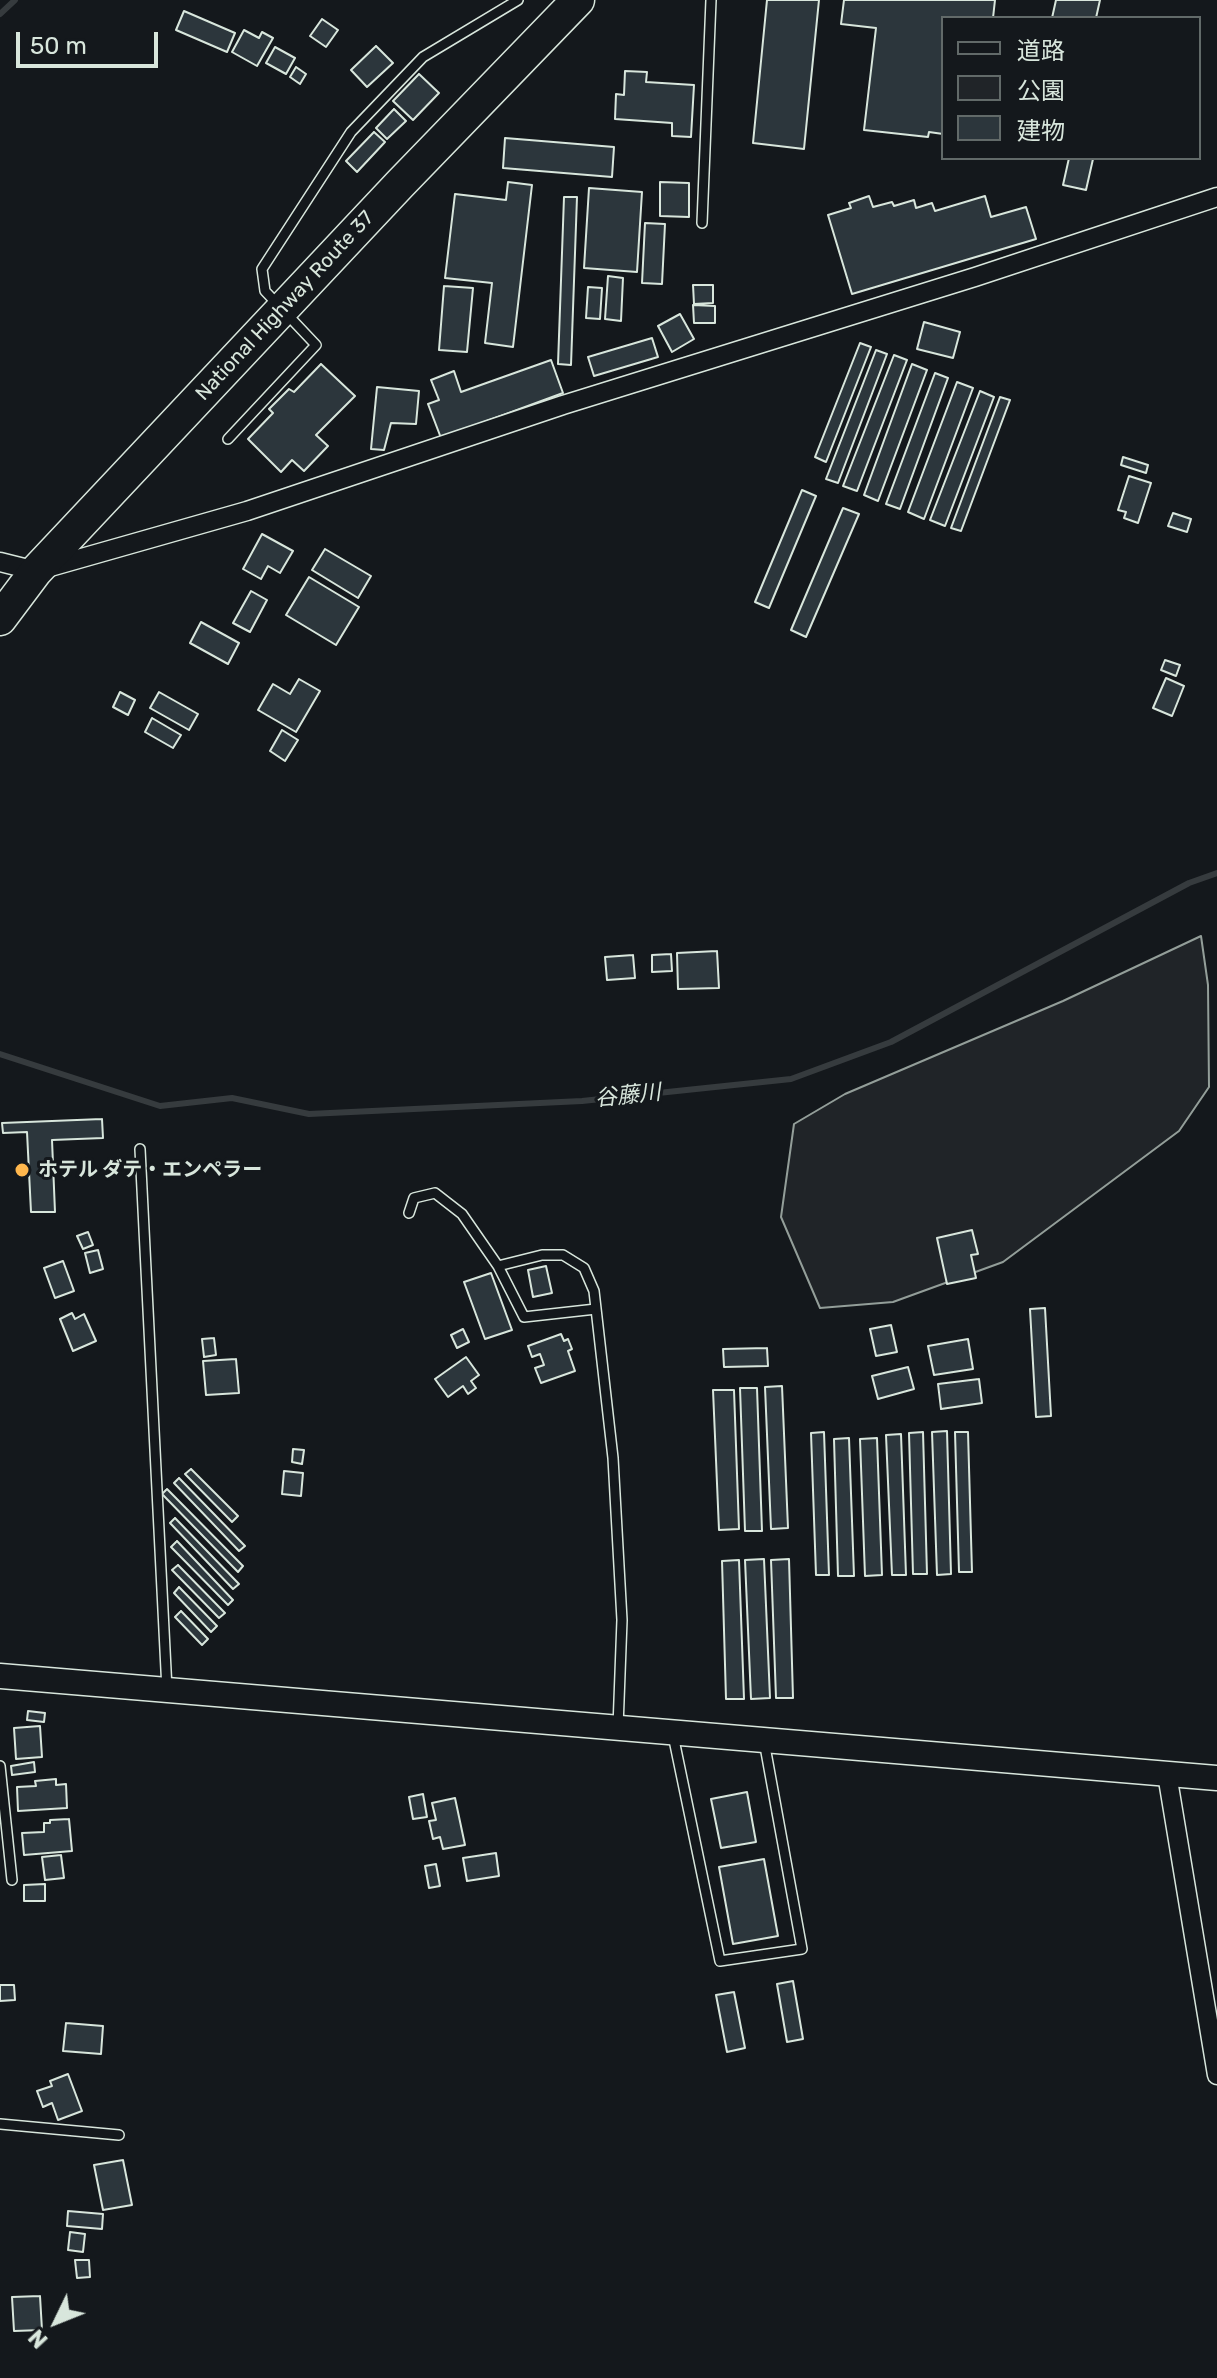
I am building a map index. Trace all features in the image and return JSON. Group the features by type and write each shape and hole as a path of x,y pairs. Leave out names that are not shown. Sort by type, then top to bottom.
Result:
{"highway":[{"name":"National Highway Route 37","path":"0,619 36,571 578,0"}],"street":[{"path":"0,562 36,571 247,511 563,405 975,277 1217,197"},
{"path":"0,1676 1217,1778"},
{"path":"1167,1774 1217,2075"}],"lane":[{"path":"228,439 316,345 265,291 262,269 351,132 423,57 518,0"},
{"path":"702,223 711,0"},
{"path":"140,1149 167,1690"},
{"path":"409,1213 414,1198 435,1193 462,1214 498,1266 524,1317 596,1309"},
{"path":"498,1266 542,1255 563,1255 584,1268 594,1291 613,1458 621,1606 618,1729"},
{"path":"673,1734 720,1961 802,1949 764,1741"},
{"path":"0,1766 12,1880"},
{"path":"0,2124 119,2135"}],"green space":[{"path":"1201,936 1208,985 1209,1087 1179,1131 1003,1262 893,1302 820,1308 781,1217 794,1124 845,1094 1063,1001"}],"building":[{"path":"767,0 819,0 804,149 753,143"},
{"path":"844,0 995,0 993,16 941,16 941,134 929,132 928,137 864,130 876,28 841,24"},
{"path":"1056,0 1100,0 1096,16 1052,16"},
{"path":"184,11 235,33 227,52 176,30"},
{"path":"322,19 338,30 326,47 310,36"},
{"path":"244,30 259,38 262,32 273,38 257,66 232,52"},
{"path":"376,46 393,63 367,87 351,70"},
{"path":"275,47 295,58 286,74 266,63"},
{"path":"296,67 306,74 300,84 290,77"},
{"path":"625,71 647,72 646,82 694,85 691,137 672,136 672,123 615,119 616,94 624,95"},
{"path":"419,74 439,93 413,120 393,101"},
{"path":"394,109 406,121 387,139 376,128"},
{"path":"374,132 385,142 357,172 346,161"},
{"path":"505,138 614,147 612,177 503,168"},
{"path":"1069,160 1093,160 1086,190 1063,185"},
{"path":"508,182 532,185 513,347 485,343 492,283 445,278 455,194 506,200"},
{"path":"660,182 689,183 689,217 660,216"},
{"path":"589,188 642,192 637,272 584,268"},
{"path":"869,196 873,207 892,202 894,206 914,200 916,208 932,203 935,211 985,196 991,217 1026,207 1036,239 852,294 828,215 851,208 849,203"},
{"path":"564,197 577,197 571,365 558,364"},
{"path":"645,223 665,224 662,284 642,283"},
{"path":"608,276 623,278 621,321 605,319"},
{"path":"693,285 713,285 713,303 694,304"},
{"path":"444,286 473,288 467,352 439,350"},
{"path":"588,287 602,288 600,319 586,318"},
{"path":"693,305 715,306 715,323 694,323"},
{"path":"680,314 694,339 672,352 658,326"},
{"path":"924,322 960,332 953,358 917,349"},
{"path":"652,338 658,357 594,376 588,357"},
{"path":"860,343 871,347 826,462 815,457"},
{"path":"876,350 887,354 838,483 826,479"},
{"path":"894,355 907,360 857,491 843,486"},
{"path":"551,360 563,393 441,438 428,404 439,400 431,380 454,371 461,392"},
{"path":"321,364 355,396 316,435 328,446 304,471 292,460 281,472 248,439 273,413 269,409 289,389 294,392"},
{"path":"912,364 927,370 878,501 864,495"},
{"path":"935,373 948,378 900,509 886,504"},
{"path":"957,382 973,388 924,519 908,512"},
{"path":"377,387 419,391 416,424 391,423 384,450 371,449"},
{"path":"980,391 994,397 945,526 930,520"},
{"path":"1000,397 1010,400 961,531 951,528"},
{"path":"1123,457 1148,465 1146,473 1121,465"},
{"path":"1129,476 1151,483 1138,523 1124,518 1126,512 1118,510"},
{"path":"802,490 816,496 769,608 755,602"},
{"path":"843,508 859,514 806,637 791,630"},
{"path":"1173,513 1191,519 1187,532 1168,526"},
{"path":"262,534 293,551 280,573 268,566 261,579 243,569"},
{"path":"325,549 371,576 358,598 312,570"},
{"path":"309,577 359,607 336,645 286,615"},
{"path":"251,591 267,600 250,632 233,623"},
{"path":"201,622 239,643 228,664 190,643"},
{"path":"1165,660 1180,665 1176,676 1161,670"},
{"path":"1166,678 1184,686 1172,716 1153,708"},
{"path":"299,679 320,691 296,732 258,710 273,684 290,694"},
{"path":"120,692 135,700 128,715 113,707"},
{"path":"159,692 198,714 189,730 150,708"},
{"path":"152,718 181,735 173,748 145,732"},
{"path":"282,730 298,740 285,761 270,751"},
{"path":"717,951 719,988 678,989 677,953"},
{"path":"671,954 672,971 652,972 652,955"},
{"path":"633,955 635,978 607,980 605,957"},
{"path":"102,1119 103,1138 52,1140 55,1212 31,1212 27,1132 3,1133 2,1123"},
{"path":"972,1230 978,1254 971,1255 976,1278 947,1284 937,1238"},
{"path":"88,1232 93,1245 83,1249 77,1236"},
{"path":"98,1250 103,1269 90,1273 85,1253"},
{"path":"63,1261 74,1291 55,1298 44,1268"},
{"path":"546,1266 552,1293 533,1297 528,1270"},
{"path":"491,1273 512,1330 485,1339 464,1282"},
{"path":"1045,1308 1051,1416 1036,1417 1030,1309"},
{"path":"72,1313 75,1319 84,1314 96,1341 73,1351 60,1319"},
{"path":"891,1325 897,1352 876,1356 870,1329"},
{"path":"463,1329 469,1342 457,1348 451,1335"},
{"path":"561,1334 564,1341 568,1339 572,1349 568,1351 575,1371 541,1383 535,1368 544,1365 540,1354 532,1357 528,1346"},
{"path":"214,1338 216,1355 204,1357 202,1339"},
{"path":"968,1339 973,1369 934,1375 928,1346"},
{"path":"767,1348 768,1366 724,1367 723,1349"},
{"path":"466,1357 479,1375 471,1381 476,1388 468,1394 463,1386 448,1397 435,1379"},
{"path":"236,1359 239,1393 206,1395 203,1361"},
{"path":"908,1367 914,1389 878,1399 872,1376"},
{"path":"979,1379 982,1403 941,1409 938,1384"},
{"path":"782,1386 788,1528 771,1529 765,1387"},
{"path":"740,1388 757,1388 762,1531 745,1531"},
{"path":"713,1390 734,1390 739,1529 719,1530"},
{"path":"947,1431 951,1574 937,1575 932,1432"},
{"path":"824,1432 829,1575 816,1575 811,1433"},
{"path":"923,1432 927,1574 913,1574 909,1433"},
{"path":"955,1432 968,1432 972,1572 959,1572"},
{"path":"901,1434 906,1575 892,1575 886,1435"},
{"path":"849,1438 854,1576 838,1576 834,1439"},
{"path":"877,1438 882,1575 865,1576 860,1439"},
{"path":"293,1449 304,1450 302,1464 292,1462"},
{"path":"191,1469 238,1516 232,1522 185,1474"},
{"path":"284,1471 303,1473 301,1496 282,1494"},
{"path":"179,1478 245,1546 239,1551 174,1483"},
{"path":"167,1489 243,1566 238,1572 162,1494"},
{"path":"175,1518 239,1584 233,1589 170,1523"},
{"path":"177,1541 233,1600 228,1605 171,1547"},
{"path":"764,1559 770,1698 751,1699 745,1560"},
{"path":"789,1559 793,1698 776,1698 771,1560"},
{"path":"739,1560 744,1699 726,1699 722,1561"},
{"path":"178,1565 225,1613 219,1618 172,1570"},
{"path":"179,1587 217,1626 211,1632 174,1593"},
{"path":"181,1611 208,1639 202,1645 175,1617"},
{"path":"28,1711 45,1713 44,1722 27,1720"},
{"path":"40,1726 42,1757 16,1759 14,1728"},
{"path":"34,1762 35,1772 12,1775 11,1766"},
{"path":"56,1779 56,1785 66,1784 67,1808 18,1811 17,1787 36,1786 35,1781"},
{"path":"747,1792 756,1842 721,1848 711,1799"},
{"path":"423,1794 427,1817 413,1819 409,1797"},
{"path":"455,1798 465,1845 443,1849 440,1837 433,1839 429,1821 436,1820 432,1803"},
{"path":"69,1819 72,1851 24,1855 22,1833 44,1832 44,1823"},
{"path":"496,1853 499,1876 467,1881 463,1858"},
{"path":"61,1855 64,1878 45,1880 42,1857"},
{"path":"764,1859 778,1936 733,1944 719,1867"},
{"path":"436,1864 440,1886 429,1888 425,1866"},
{"path":"45,1884 45,1901 24,1901 24,1885"},
{"path":"793,1981 803,2039 787,2042 777,1984"},
{"path":"0,1985 14,1985 15,2000 0,2001"},
{"path":"734,1992 745,2048 727,2052 716,1995"},
{"path":"66,2023 103,2026 101,2054 63,2051"},
{"path":"68,2074 82,2111 58,2120 52,2103 43,2107 37,2091 52,2086 50,2081"},
{"path":"123,2160 132,2205 103,2210 94,2165"},
{"path":"68,2211 103,2214 102,2229 67,2226"},
{"path":"70,2232 85,2234 83,2252 68,2250"},
{"path":"75,2260 89,2260 90,2277 77,2278"},
{"path":"40,2296 42,2330 14,2331 12,2297"}],"waterway":[{"path":"0,14 15,0"},
{"name":"谷藤川","path":"0,1054 160,1106 232,1098 309,1114 582,1101 791,1079 891,1042 1189,883 1217,873"}],"place":[{"name":"ホテル ダテ・エンペラー","path":"22,1170"}]}
